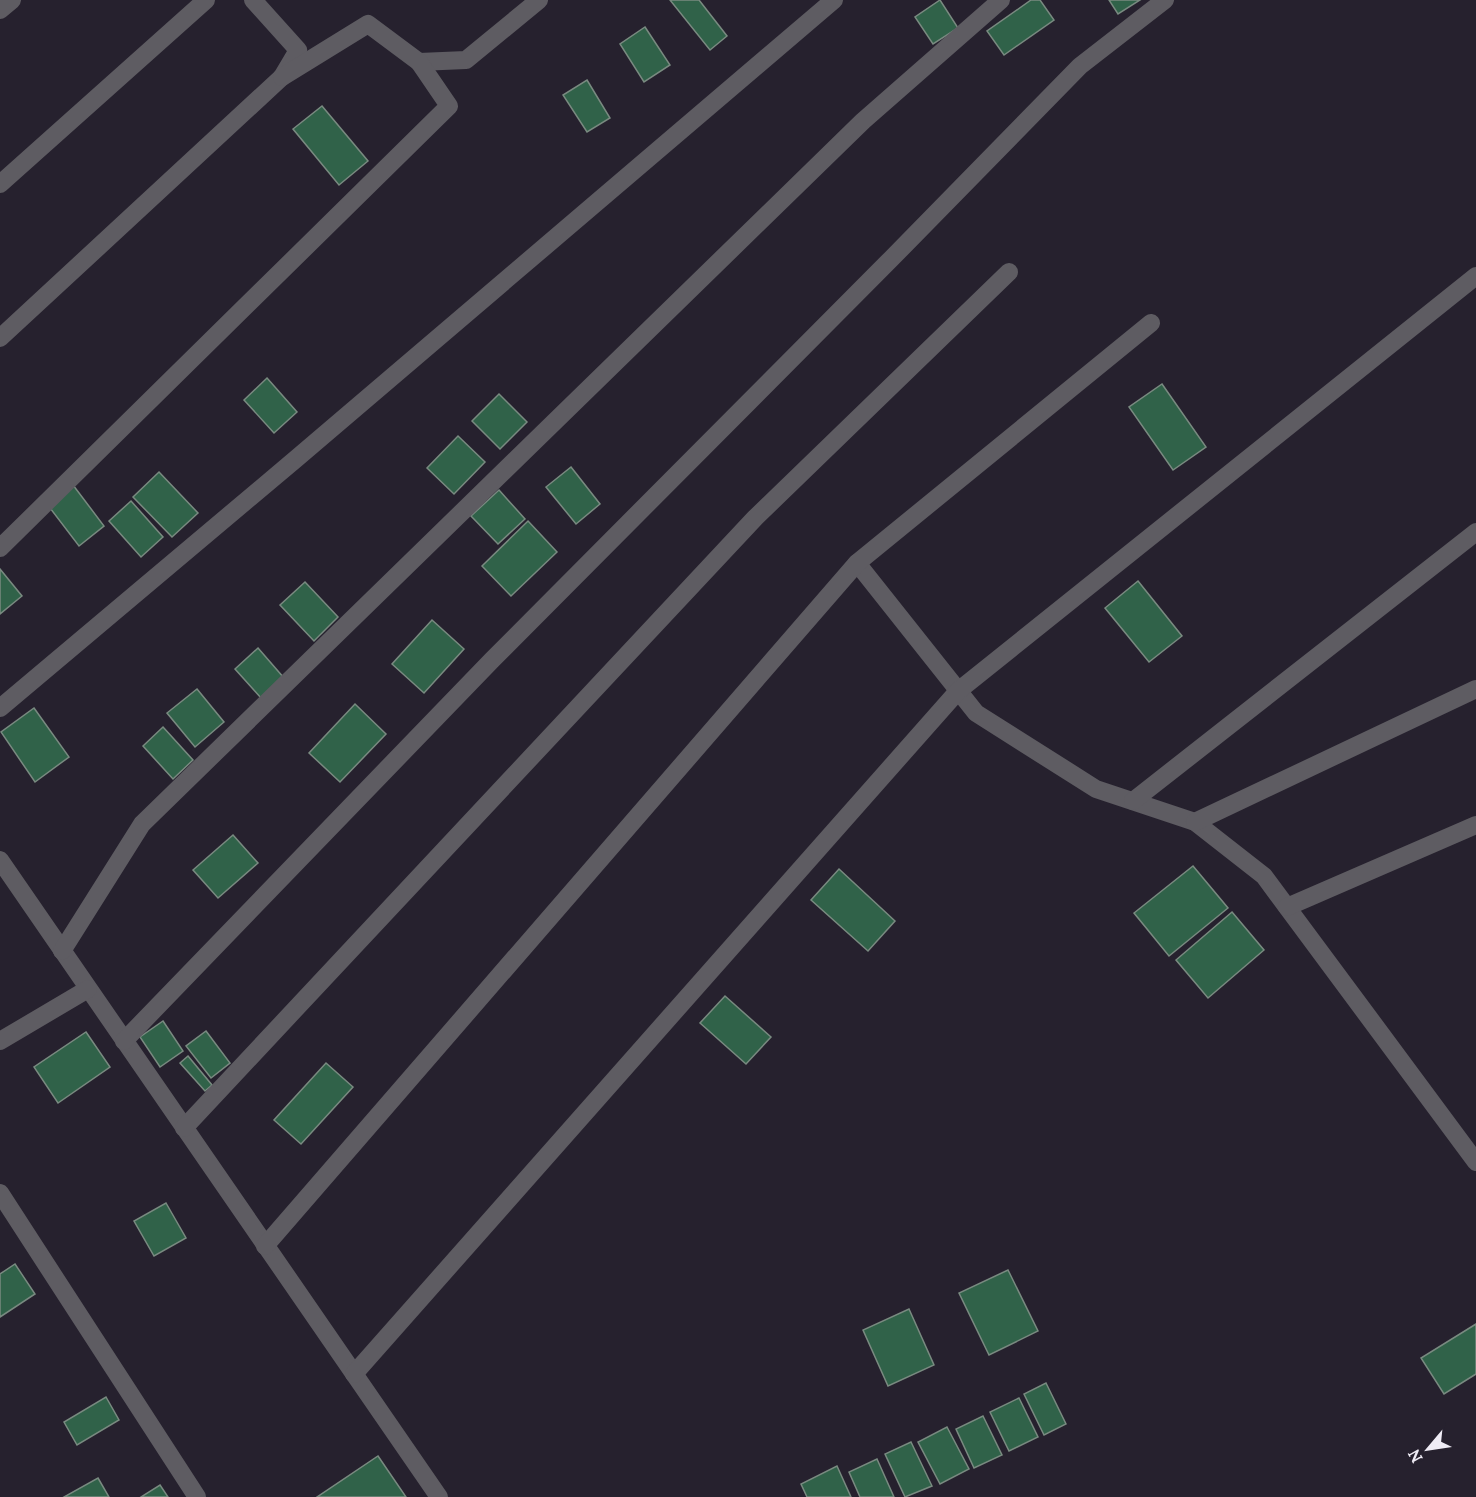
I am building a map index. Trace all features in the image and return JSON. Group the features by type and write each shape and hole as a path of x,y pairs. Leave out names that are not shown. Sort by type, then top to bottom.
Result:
{"street":[{"path":"0,10 12,0"},
{"path":"0,184 206,0"},
{"path":"253,0 298,50 282,77"},
{"path":"419,62 466,60 539,0"},
{"path":"0,708 834,0"},
{"path":"62,951 142,824 863,121 1001,0"},
{"path":"124,1041 492,660 1080,66 1165,0"},
{"path":"0,338 282,77 368,24 419,62 449,106 0,548"},
{"path":"184,1128 755,518 1009,272"},
{"path":"354,1374 958,691 1476,276"},
{"path":"265,1246 857,563 1151,324"},
{"path":"1133,801 1476,532"},
{"path":"857,563 976,713 1096,789 1195,822 1264,876 1476,1162"},
{"path":"1195,822 1476,689"},
{"path":"1287,907 1476,825"},
{"path":"0,860 439,1497"},
{"path":"0,1041 88,989"},
{"path":"0,1193 197,1497"}],"building":[{"path":"670,0 699,0 727,36 710,50"},
{"path":"940,0 958,28 933,44 915,17"},
{"path":"1031,0 1040,0 1054,20 1004,55 987,31"},
{"path":"1109,0 1140,0 1118,14"},
{"path":"645,27 670,65 644,82 620,44"},
{"path":"587,80 610,118 587,132 563,95"},
{"path":"322,106 368,161 339,185 293,129"},
{"path":"267,378 297,412 274,433 244,400"},
{"path":"1162,384 1206,447 1173,470 1129,407"},
{"path":"499,394 527,422 500,449 472,421"},
{"path":"458,436 485,462 454,494 427,468"},
{"path":"571,467 600,504 576,524 546,487"},
{"path":"159,472 198,513 172,537 133,497"},
{"path":"73,485 104,526 79,546 47,504"},
{"path":"499,490 525,519 498,544 471,516"},
{"path":"131,501 163,537 141,557 109,521"},
{"path":"528,521 557,552 511,596 482,566"},
{"path":"0,569 22,596 0,614"},
{"path":"1138,581 1182,636 1149,662 1105,608"},
{"path":"305,582 338,617 314,641 280,605"},
{"path":"432,620 464,649 424,693 392,664"},
{"path":"258,648 284,678 261,698 235,669"},
{"path":"197,689 224,722 195,747 167,713"},
{"path":"355,704 386,734 340,782 309,753"},
{"path":"34,708 69,757 35,782 1,732"},
{"path":"163,727 193,760 173,779 143,746"},
{"path":"233,835 258,863 218,898 193,870"},
{"path":"1193,866 1228,908 1169,956 1134,913"},
{"path":"839,869 895,921 868,951 811,900"},
{"path":"1232,912 1264,950 1208,998 1176,960"},
{"path":"725,996 771,1037 746,1064 700,1023"},
{"path":"163,1021 183,1051 160,1067 140,1037"},
{"path":"206,1031 230,1063 211,1078 186,1046"},
{"path":"86,1032 110,1067 58,1103 34,1067"},
{"path":"188,1056 212,1085 205,1091 180,1063"},
{"path":"326,1063 353,1087 301,1144 274,1120"},
{"path":"166,1203 186,1238 154,1256 134,1221"},
{"path":"15,1264 35,1294 0,1317 0,1274"},
{"path":"1008,1270 1038,1331 989,1355 959,1293"},
{"path":"909,1309 934,1365 888,1386 863,1330"},
{"path":"1476,1324 1476,1374 1444,1394 1421,1358"},
{"path":"1046,1383 1066,1424 1044,1435 1024,1394"},
{"path":"106,1397 119,1420 77,1445 64,1422"},
{"path":"1019,1398 1038,1437 1009,1451 990,1412"},
{"path":"983,1416 1002,1455 974,1468 956,1429"},
{"path":"947,1427 969,1469 940,1484 918,1442"},
{"path":"911,1442 932,1486 905,1497 885,1454"},
{"path":"378,1456 406,1497 317,1497"},
{"path":"877,1459 894,1497 860,1497 849,1472"},
{"path":"837,1466 851,1497 807,1497 801,1484"},
{"path":"98,1478 109,1497 64,1497"},
{"path":"160,1485 168,1497 141,1497"}]}
